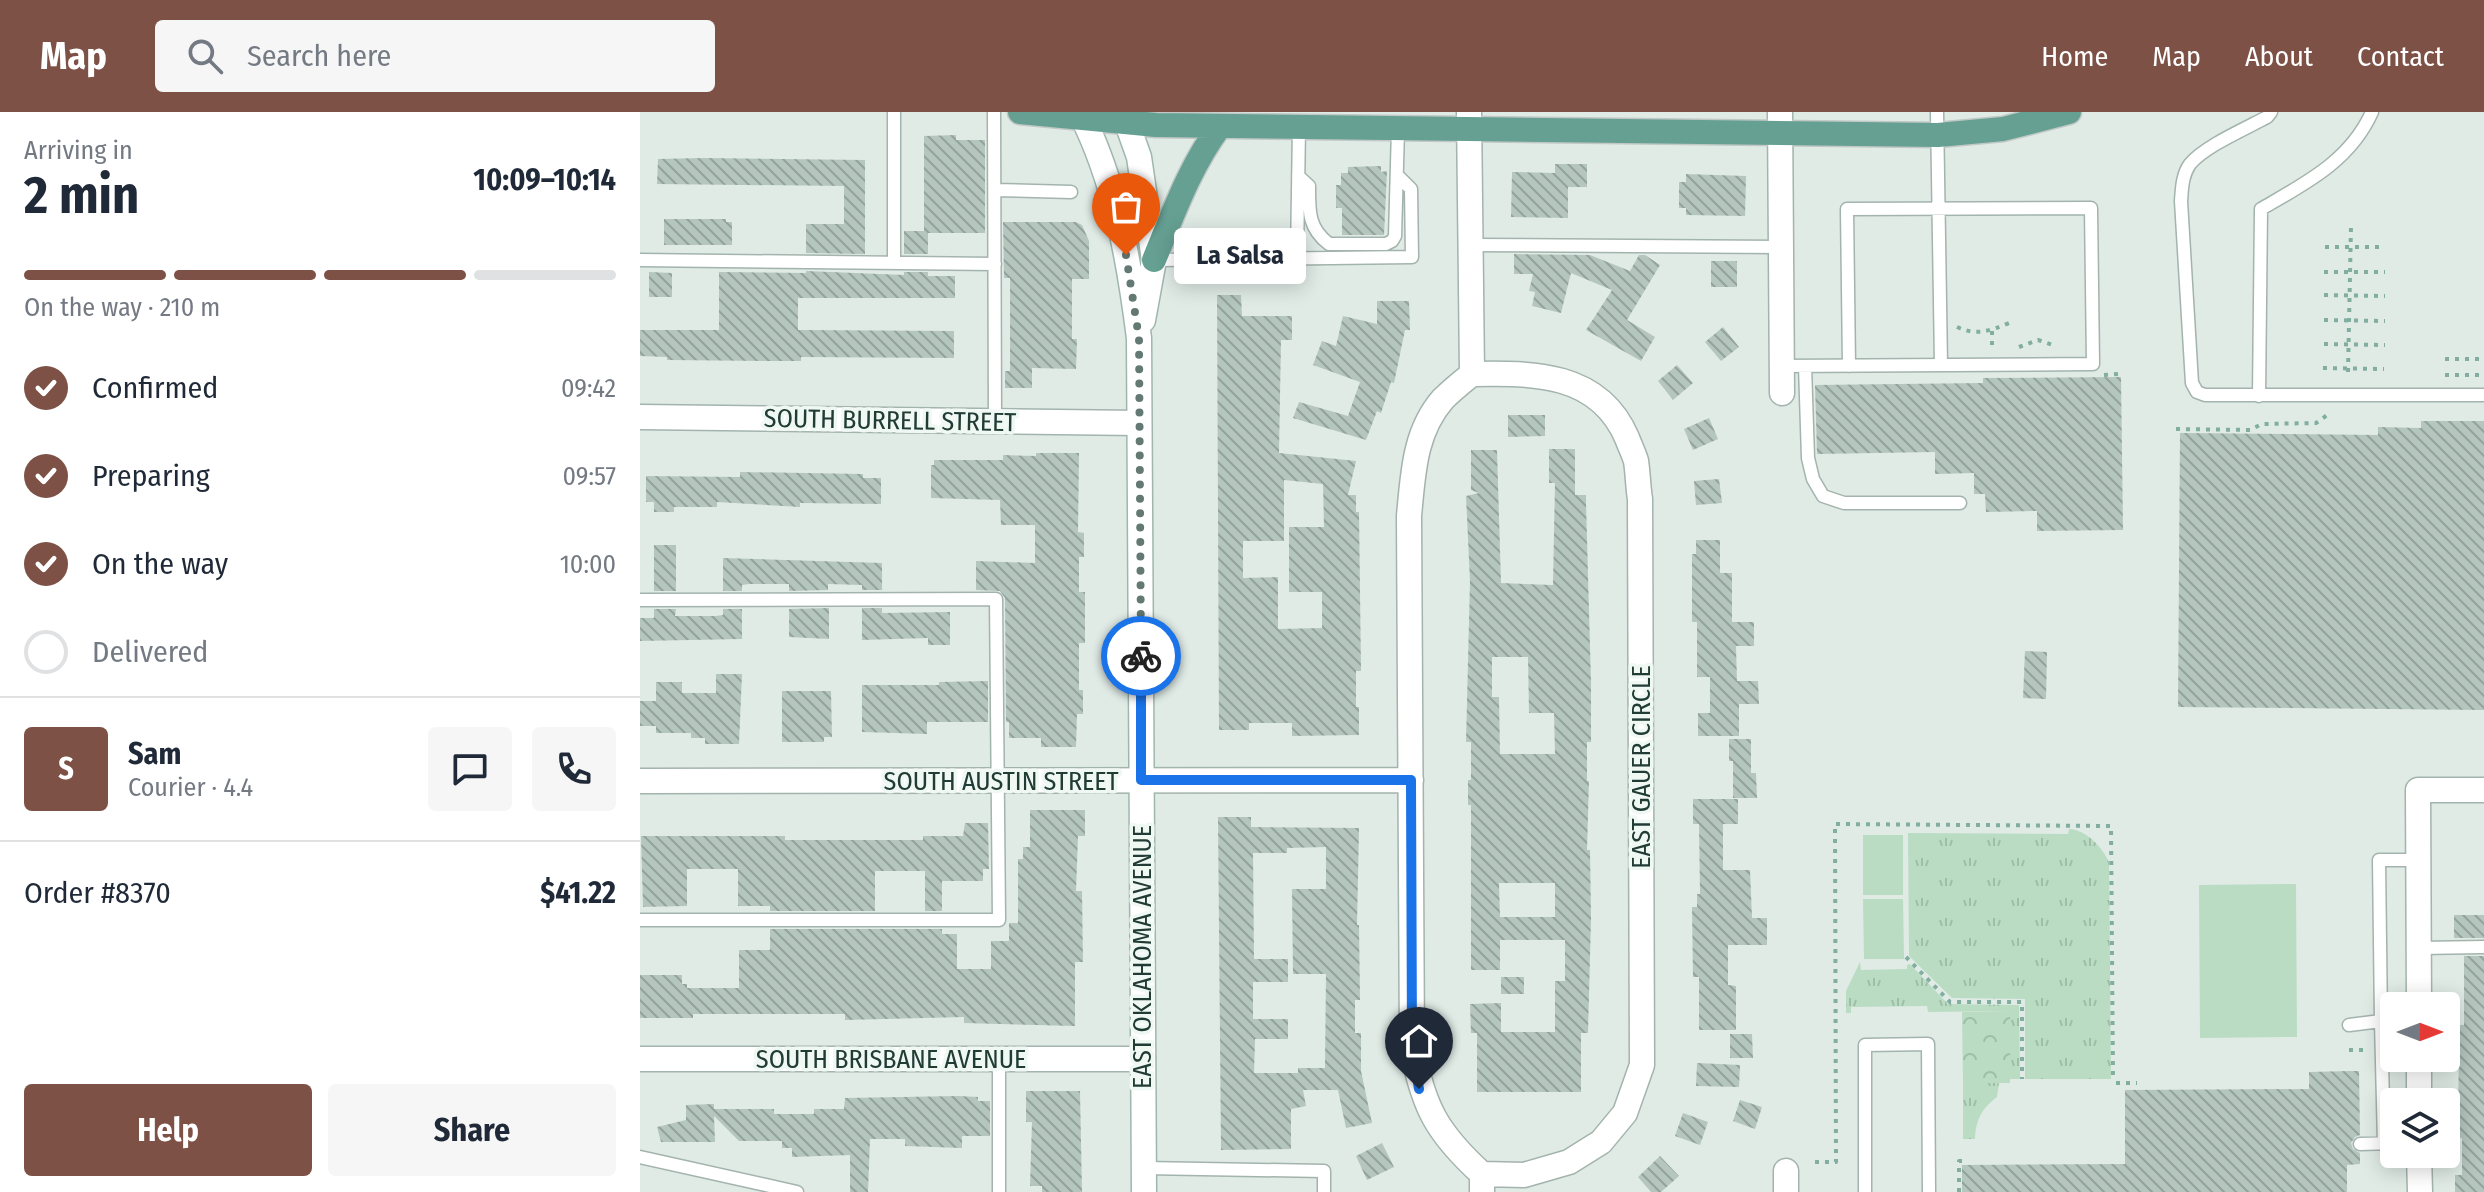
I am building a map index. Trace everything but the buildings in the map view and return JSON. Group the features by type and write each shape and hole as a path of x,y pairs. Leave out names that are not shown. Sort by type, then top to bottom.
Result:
{"main road":[{"path":"1020,112 1220,126 1299,120 1398,129 1469,121 1938,123 2003,129 2069,112"},
{"path":"1154,260 1189,175 1203,148 1220,126"}],"street":[{"name":"EAST OKLAHOMA AVENUE","path":"1082,116 1114,195 1139,338 1144,1180"},
{"name":"EAST OKLAHOMA AVENUE","path":"1126,118 1139,157 1154,260 1139,338"},
{"path":"1469,121 1472,374"},
{"path":"1780,123 1782,247 1793,366 1782,393"},
{"name":"EAST GAUER CIRCLE","path":"1472,374 1555,379 1593,393 1620,422 1635,459 1640,499 1642,1065 1625,1113 1601,1142 1569,1162 1482,1183 1433,1119 1419,1089 1412,1047 1409,516 1413,468 1423,430 1443,400 1472,374"},
{"name":"SOUTH BURRELL STREET","path":"640,417 1139,423"},
{"name":"SOUTH AUSTIN STREET","path":"640,781 1411,780"},
{"path":"2419,992 2418,790 2484,790"},
{"name":"SOUTH BRISBANE AVENUE","path":"640,1059 1143,1059"},
{"path":"2419,1168 2420,1192"}],"lane":[{"path":"894,112 894,262"},
{"path":"994,112 995,422"},
{"path":"2271,112 2202,154 2189,165 2182,182 2192,383 2197,392 2205,395 2259,396 2484,395"},
{"path":"2259,396 2261,209 2325,171 2355,142 2372,112"},
{"path":"1297,257 1299,120"},
{"path":"1938,123 1941,365"},
{"path":"1298,176 1309,186 1309,217 1313,228 1329,244 1386,244 1395,236 1398,129"},
{"path":"1154,260 1412,257 1411,189 1398,176"},
{"path":"995,190 1071,192"},
{"path":"1849,366 1847,209 2091,208 2093,364 1849,366 1793,366 1808,458 1813,479 1823,496 1844,503 1960,503"},
{"path":"1470,245 1782,247"},
{"path":"640,260 995,264"},
{"path":"640,600 996,599 999,920 640,920"},
{"path":"2386,992 2379,860 2418,860"},
{"path":"2419,948 2484,947"},
{"path":"2349,1025 2380,1022"},
{"path":"1865,1192 1865,1045 1928,1044 1929,1192"},
{"path":"999,1059 999,1192"},
{"path":"2360,1144 2380,1143"},
{"path":"640,1157 797,1192"},
{"path":"1144,1180 1324,1171 1324,1192"}],"path":[{"path":"2348,370 2351,226"},
{"path":"2325,247 2385,247"},
{"path":"2324,272 2385,272"},
{"path":"2324,295 2385,296"},
{"path":"2324,320 2385,321"},
{"path":"1957,327 1973,334 1992,331 2009,323"},
{"path":"2324,344 2385,345"},
{"path":"2445,359 2484,359"},
{"path":"2323,368 2384,369"},
{"path":"2445,375 2484,375"},
{"path":"2176,429 2250,430 2262,424 2316,423 2334,411"},
{"path":"1815,1162 1836,1162 1835,824 2111,826 2115,1081 2137,1083"},
{"path":"1906,957 1950,1002 2022,1002 2022,1079"},
{"path":"2349,1050 2361,1050"},
{"path":"1959,1192 1959,1161 1963,1161"}],"green space":[{"path":"2069,829 2082,832 2093,840 2109,862 2111,1079 2025,1079 2025,999 1952,998 1909,956 1908,833 2068,834"},
{"path":"1863,835 1903,835 1903,895 1863,895"},
{"path":"2296,884 2297,1037 2200,1038 2199,885"},
{"path":"1863,899 1903,899 1904,959 1864,959"},
{"path":"1860,962 1861,970 1907,969 1910,964 1948,1004 2019,1005 2020,1079 2010,1079 2009,1011 1928,1012 1927,1006 1851,1007 1851,1013 1846,1013 1846,991"},
{"path":"2010,1011 2010,1083 1963,1083 1962,1012"},
{"path":"1963,1083 1999,1083 1997,1097 1980,1115 1975,1139 1963,1139"}],"way so far":[{"path":"1126,255 1139,338 1141,656"}],"place":[{"name":"La Salsa","path":"1126,255"}],"route":[{"path":"1141,656 1141,780 1411,780 1412,1047 1419,1089"}]}
